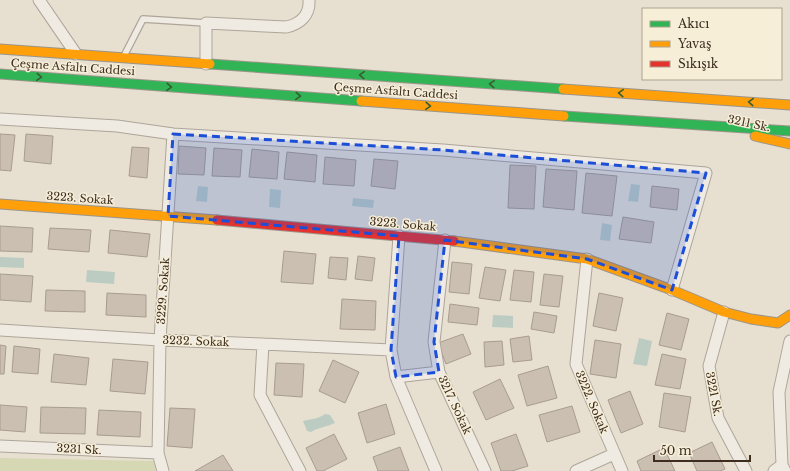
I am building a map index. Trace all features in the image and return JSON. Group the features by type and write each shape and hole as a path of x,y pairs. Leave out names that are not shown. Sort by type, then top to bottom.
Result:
{"main road":[{"name":"Çeşme Asfaltı Caddesi","path":"0,49 790,105"},
{"name":"Çeşme Asfaltı Caddesi","path":"0,74 702,126 790,131"},
{"name":"3211 Sk.","path":"702,126 790,144"},
{"name":"3223. Sokak","path":"0,204 168,216 445,240 587,259 672,290 724,312 751,319 778,323 790,315"}],"street":[{"path":"38,0 76,54"},
{"path":"206,64 206,23 286,27 292,26 297,24 306,15 309,9 309,0"},
{"path":"0,119 117,126 173,134 442,150 706,173 672,290"},
{"name":"3229. Sokak","path":"163,471 158,453 160,340 173,134"},
{"path":"399,236 391,350 396,377 436,471"},
{"name":"3217. Sokak","path":"445,240 434,342 439,372 485,471"},
{"name":"3222. Sokak","path":"587,259 576,364 622,471"},
{"name":"3221 Sk.","path":"724,312 709,366 718,418 746,471"},
{"name":"3232. Sokak","path":"0,330 160,340 391,350"},
{"path":"780,469 779,392 790,341"},
{"path":"263,344 260,396 300,471"},
{"path":"396,377 439,372"},
{"path":"779,392 790,388"},
{"name":"3231 Sk.","path":"0,446 158,453"},
{"path":"576,471 614,454"}],"lane":[{"path":"123,58 143,20 206,23"}],"highlighted area":[{"path":"173,134 443,150 706,173 672,290 587,259 445,240 434,342 439,372 396,377 391,350 399,236 168,216"}],"green space":[{"path":"0,458 153,461 156,471 0,471"}],"shaded area":[{"path":"631,184 640,185 638,202 628,201"},
{"path":"198,186 208,187 207,202 196,201"},
{"path":"270,189 281,190 280,208 269,207"},
{"path":"353,198 374,200 373,208 352,206"},
{"path":"602,223 612,225 610,241 600,240"},
{"path":"0,257 24,258 24,268 0,267"},
{"path":"87,270 115,272 114,284 86,282"},
{"path":"493,315 513,316 513,328 492,327"},
{"path":"639,338 652,341 647,366 633,364"},
{"path":"325,414 330,415 335,423 311,432 307,431 303,421 317,418"}],"building":[{"path":"0,134 15,135 11,171 0,170"},
{"path":"26,134 53,136 51,164 24,161"},
{"path":"179,146 206,148 204,175 178,174"},
{"path":"132,147 149,148 147,178 129,176"},
{"path":"214,148 242,150 240,177 212,176"},
{"path":"252,149 279,152 277,179 249,177"},
{"path":"287,152 317,155 315,182 284,179"},
{"path":"325,157 356,160 354,186 323,184"},
{"path":"374,159 398,161 395,189 371,186"},
{"path":"510,165 536,166 534,209 508,208"},
{"path":"546,169 577,171 574,210 543,207"},
{"path":"586,173 617,176 612,216 582,213"},
{"path":"652,186 679,189 677,210 650,207"},
{"path":"623,217 654,222 651,243 619,239"},
{"path":"0,226 33,228 32,252 0,251"},
{"path":"50,228 91,230 89,252 48,249"},
{"path":"110,230 150,234 147,257 108,253"},
{"path":"284,251 316,254 313,284 281,282"},
{"path":"358,256 375,258 372,281 355,279"},
{"path":"330,257 348,258 346,280 328,278"},
{"path":"452,262 472,264 469,294 449,292"},
{"path":"485,267 506,270 500,301 479,298"},
{"path":"514,270 534,272 531,302 510,300"},
{"path":"0,274 33,276 31,302 0,300"},
{"path":"544,274 563,276 559,307 540,305"},
{"path":"46,290 85,291 85,312 45,311"},
{"path":"107,293 146,295 146,317 106,315"},
{"path":"599,293 623,298 616,331 593,326"},
{"path":"342,299 376,301 375,330 340,329"},
{"path":"450,304 479,308 477,325 448,322"},
{"path":"534,312 557,316 554,333 531,329"},
{"path":"667,313 689,319 681,350 659,345"},
{"path":"463,334 471,354 446,364 438,343"},
{"path":"529,336 532,360 513,362 510,339"},
{"path":"595,340 621,344 616,378 590,374"},
{"path":"502,341 504,365 485,367 484,342"},
{"path":"0,345 6,346 4,374 0,374"},
{"path":"14,346 40,349 38,374 12,372"},
{"path":"54,354 89,358 86,385 51,382"},
{"path":"662,354 686,359 680,389 655,385"},
{"path":"113,359 148,362 145,394 110,391"},
{"path":"333,360 359,372 345,403 319,391"},
{"path":"276,363 304,364 302,397 274,395"},
{"path":"548,366 557,398 527,406 518,375"},
{"path":"500,379 514,408 486,420 473,392"},
{"path":"630,391 643,424 621,433 608,400"},
{"path":"664,393 691,397 685,432 659,427"},
{"path":"386,404 395,434 367,443 358,413"},
{"path":"0,405 27,407 25,432 0,430"},
{"path":"572,406 580,432 547,442 539,415"},
{"path":"41,407 86,408 85,434 40,433"},
{"path":"170,408 195,409 192,448 167,446"},
{"path":"99,410 141,412 140,437 97,435"},
{"path":"334,434 347,459 323,471 317,471 306,448"},
{"path":"516,434 528,466 512,471 501,471 491,443"},
{"path":"712,442 725,469 720,471 697,471 689,453"},
{"path":"400,447 409,471 378,471 373,457"},
{"path":"664,448 675,471 641,471 637,461"},
{"path":"223,455 233,471 195,471"}],"traffic: fast":[{"path":"210,64 563,89"},
{"path":"0,74 361,101"},
{"path":"564,116 790,131"}],"traffic: slow":[{"path":"0,49 210,64"},
{"path":"563,89 790,105"},
{"path":"361,101 564,116"},
{"path":"755,136 790,144"},
{"path":"0,204 217,220"},
{"path":"454,241 587,259 672,290 724,312 751,319 778,323 790,315"}],"traffic: jam":[{"path":"217,220 454,241"}]}
